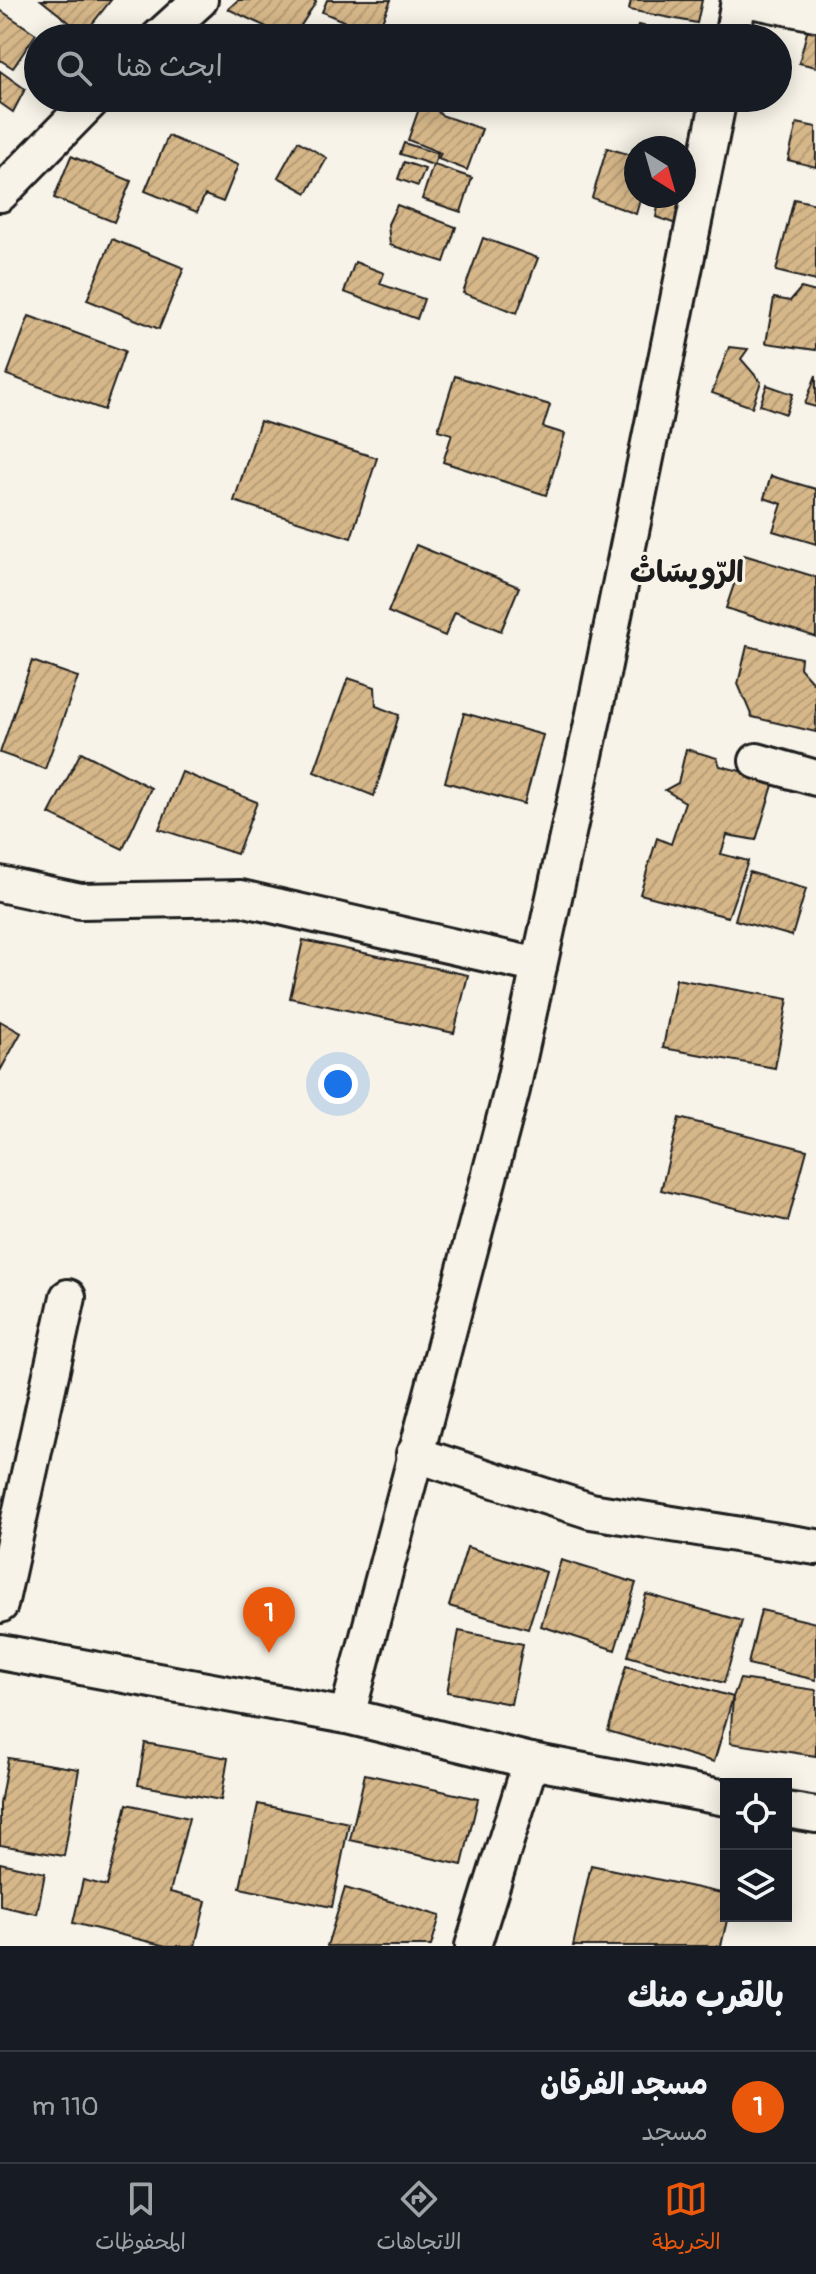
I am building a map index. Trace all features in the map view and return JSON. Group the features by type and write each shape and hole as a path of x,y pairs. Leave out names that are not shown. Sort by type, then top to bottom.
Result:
{"street":[{"path":"173,24 200,0"},
{"path":"735,24 739,0"},
{"path":"750,0 816,13"},
{"path":"0,194 80,112"},
{"path":"347,1716 512,1090 597,699 716,112"},
{"path":"757,761 816,778"},
{"path":"0,884 80,901 241,898 539,966"},
{"path":"0,1605 68,1297"},
{"path":"414,1454 591,1511 816,1547"},
{"path":"0,1652 347,1716 531,1761 720,1797"},
{"path":"473,1946 531,1761"},
{"path":"792,1811 816,1815"}],"building":[{"path":"41,0 111,0 92,24 71,24"},
{"path":"238,0 316,2 302,24 260,24 228,9"},
{"path":"327,0 391,0 381,24 350,24 322,12"},
{"path":"631,0 702,0 697,23 629,10"},
{"path":"0,10 24,26 24,52 13,68 0,60"},
{"path":"808,28 816,30 816,67 799,63"},
{"path":"0,71 24,91 13,112 0,103"},
{"path":"418,112 438,112 482,129 467,170 438,159 441,153 408,140"},
{"path":"797,123 816,127 816,167 788,160"},
{"path":"168,136 238,165 223,202 205,195 197,212 145,191"},
{"path":"298,141 327,158 307,193 278,177"},
{"path":"404,143 438,154 434,165 472,178 461,212 422,199 433,165 400,154"},
{"path":"607,148 624,153 624,208 638,208 636,214 592,198"},
{"path":"71,156 131,181 114,222 54,198"},
{"path":"404,162 425,169 418,186 398,179"},
{"path":"794,199 816,204 816,281 776,271"},
{"path":"397,205 456,227 444,262 390,245 388,224"},
{"path":"658,208 680,208 676,224 656,217"},
{"path":"483,238 538,258 517,313 463,293"},
{"path":"112,239 184,268 159,329 87,300"},
{"path":"355,262 384,273 380,284 424,299 417,319 344,292"},
{"path":"801,288 816,292 816,350 766,343 774,298 790,301"},
{"path":"29,316 125,351 104,410 7,375"},
{"path":"729,347 748,349 741,359 761,382 752,407 712,393"},
{"path":"816,375 816,407 805,404"},
{"path":"455,376 550,405 543,427 565,434 546,495 443,462 452,434 438,430"},
{"path":"767,385 793,394 786,414 760,405"},
{"path":"260,421 377,458 351,538 234,501"},
{"path":"771,476 816,489 816,544 773,531 782,504 764,498"},
{"path":"416,545 519,587 501,631 455,612 445,636 388,612"},
{"path":"744,555 816,577 816,637 726,608"},
{"path":"747,646 801,658 800,668 816,686 816,732 752,717 738,684"},
{"path":"32,661 78,677 45,769 0,753"},
{"path":"348,678 375,687 376,706 399,715 374,796 314,772"},
{"path":"464,713 543,735 524,804 445,782"},
{"path":"686,749 717,758 720,766 760,776 778,769 756,840 727,835 721,854 748,861 728,917 640,894 657,838 671,844 685,802 665,790 678,783"},
{"path":"81,752 151,788 123,849 49,814"},
{"path":"182,772 257,802 237,854 159,829"},
{"path":"749,872 806,889 792,936 735,920"},
{"path":"303,940 468,975 454,1033 290,998"},
{"path":"676,979 788,999 775,1068 663,1048"},
{"path":"0,1021 21,1033 0,1071"},
{"path":"679,1118 807,1150 788,1221 661,1190"},
{"path":"467,1547 546,1572 528,1629 449,1606"},
{"path":"561,1560 636,1583 615,1650 541,1626"},
{"path":"646,1594 742,1621 724,1683 628,1656"},
{"path":"761,1610 816,1623 816,1680 748,1664"},
{"path":"459,1631 523,1644 511,1704 447,1692"},
{"path":"626,1666 733,1697 714,1762 608,1731"},
{"path":"740,1679 816,1690 816,1756 730,1743 733,1697"},
{"path":"145,1743 228,1758 221,1800 138,1785"},
{"path":"8,1758 79,1769 64,1856 0,1845 0,1804"},
{"path":"365,1774 478,1799 462,1865 350,1840"},
{"path":"127,1804 189,1818 170,1892 206,1901 195,1946 166,1946 73,1923 83,1880 107,1886"},
{"path":"258,1804 349,1823 332,1907 240,1888"},
{"path":"0,1863 45,1873 37,1914 0,1906"},
{"path":"591,1865 720,1893 720,1922 727,1922 721,1946 573,1946"},
{"path":"345,1888 440,1916 431,1946 327,1946"}],"place":[{"name":"مسجد الفرقان","path":"269,1653"}],"district":[{"name":"الرّويسَاتْ","path":"687,572"}]}
